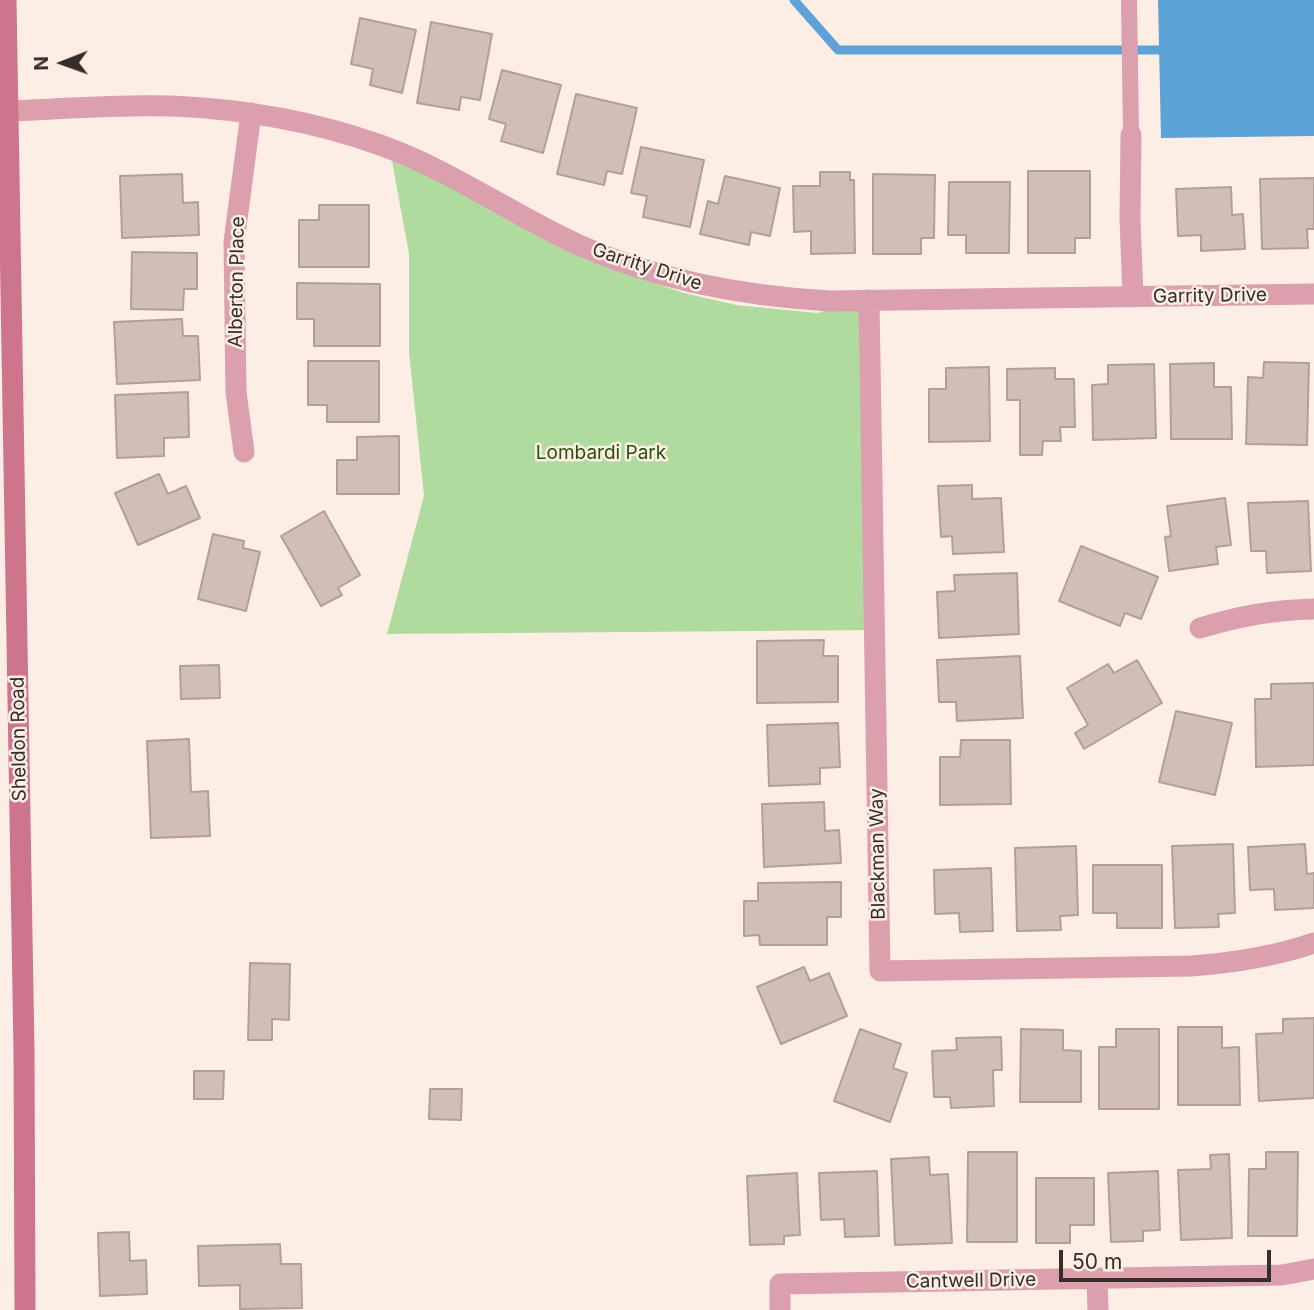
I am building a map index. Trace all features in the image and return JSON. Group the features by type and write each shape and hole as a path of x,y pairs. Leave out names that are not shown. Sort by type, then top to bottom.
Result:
{"main road":[{"name":"Sheldon Road","path":"6,0 4,111 24,1037 26,1310"}],"street":[{"name":"Garrity Drive","path":"4,111 171,106 251,113 315,125 380,145 432,166 580,246 643,270 708,287 775,298 869,300 1314,294"},
{"name":"Alberton Place","path":"244,452 236,392 234,242 251,113"},
{"path":"1131,135 1133,297"},
{"name":"Blackman Way","path":"869,300 880,971 1191,966 1238,962 1314,943"},
{"path":"1200,628 1246,615 1283,610 1314,610"},
{"name":"Cantwell Drive","path":"780,1310 780,1284 1282,1275 1314,1269"},
{"path":"1097,1280 1098,1310"}],"lane":[{"path":"1129,0 1131,135"}],"green space":[{"name":"Lombardi Park","path":"392,161 451,184 603,266 684,293 736,305 817,313 869,300 875,630 387,634 424,496 409,352 409,254"}],"water":[{"path":"1158,0 1314,0 1314,136 1161,138"}],"building":[{"path":"360,18 416,30 402,93 370,85 373,69 351,64"},
{"path":"431,22 492,34 480,100 461,97 459,110 417,103"},
{"path":"502,70 561,85 543,153 501,141 506,124 489,119"},
{"path":"576,94 637,108 622,174 607,171 604,185 557,174"},
{"path":"641,147 704,160 690,227 643,217 647,196 631,193"},
{"path":"1028,171 1090,171 1090,238 1075,238 1075,253 1028,253"},
{"path":"820,172 850,172 850,180 854,180 855,253 811,254 811,231 794,232 793,186 820,186"},
{"path":"182,174 183,203 198,202 199,235 122,238 120,176"},
{"path":"873,174 935,175 934,238 921,238 921,254 873,254"},
{"path":"725,176 780,188 770,236 751,232 749,245 700,234 708,201 718,204"},
{"path":"1314,178 1314,229 1307,229 1308,248 1262,249 1260,179"},
{"path":"949,182 1010,182 1009,253 966,253 966,235 948,235"},
{"path":"1231,187 1232,215 1243,214 1245,249 1201,251 1201,235 1178,236 1176,189"},
{"path":"319,205 369,205 369,267 299,267 299,220 319,220"},
{"path":"132,252 197,253 197,289 184,289 183,310 131,309"},
{"path":"297,283 380,284 380,346 314,346 314,319 297,319"},
{"path":"182,319 183,336 198,336 200,380 117,384 114,322"},
{"path":"308,361 379,361 379,422 327,422 327,405 308,405"},
{"path":"1264,362 1309,363 1307,445 1246,444 1248,377 1263,378"},
{"path":"1214,363 1214,387 1231,387 1232,439 1171,439 1170,364"},
{"path":"1154,364 1156,438 1093,440 1092,385 1108,384 1108,365"},
{"path":"989,367 990,441 929,442 929,389 946,389 946,368"},
{"path":"1055,368 1055,379 1074,379 1075,427 1060,427 1061,441 1043,441 1042,455 1020,455 1020,400 1007,400 1007,369"},
{"path":"188,392 189,437 164,438 164,456 117,458 115,395"},
{"path":"399,436 399,494 337,494 337,460 357,460 357,437"},
{"path":"159,474 168,494 186,486 200,518 138,545 115,493"},
{"path":"972,485 972,499 1001,498 1004,552 953,554 952,536 941,537 938,486"},
{"path":"1225,498 1231,545 1216,547 1218,564 1169,571 1165,537 1171,536 1167,506"},
{"path":"1308,501 1311,571 1267,573 1266,551 1251,551 1248,503"},
{"path":"324,511 360,575 338,588 342,595 321,606 281,536"},
{"path":"213,534 244,541 243,548 260,552 246,611 198,599"},
{"path":"1081,546 1158,577 1141,619 1125,613 1120,626 1059,601"},
{"path":"1017,573 1019,634 939,638 937,592 955,591 954,575"},
{"path":"824,640 823,656 838,656 838,702 757,703 757,641"},
{"path":"1020,656 1023,718 957,721 956,702 939,702 937,660"},
{"path":"1137,660 1162,703 1084,749 1075,733 1088,725 1067,688 1108,664 1114,673"},
{"path":"219,665 220,698 181,699 180,666"},
{"path":"1314,683 1314,765 1256,767 1255,699 1271,699 1271,684"},
{"path":"1176,711 1232,723 1215,795 1159,782"},
{"path":"838,723 840,767 820,768 820,784 769,786 767,725"},
{"path":"189,739 191,792 208,791 210,836 151,838 147,741"},
{"path":"961,740 1010,740 1011,804 940,805 940,757 960,757"},
{"path":"824,802 825,831 839,830 841,863 764,867 762,804"},
{"path":"1233,844 1235,913 1218,914 1219,927 1175,928 1172,846"},
{"path":"1305,844 1307,874 1314,873 1314,908 1275,910 1274,889 1250,890 1248,847"},
{"path":"1076,846 1078,915 1060,916 1061,930 1017,931 1015,848"},
{"path":"1093,865 1162,865 1162,928 1117,928 1117,913 1093,913"},
{"path":"991,868 993,931 960,932 959,913 935,914 934,870"},
{"path":"841,882 841,917 827,917 827,945 760,945 759,935 744,936 744,901 758,901 758,883"},
{"path":"250,963 290,964 289,1020 272,1019 272,1040 248,1040"},
{"path":"804,967 810,981 829,973 847,1016 781,1044 757,987"},
{"path":"1314,1018 1314,1098 1259,1101 1256,1034 1283,1033 1283,1019"},
{"path":"1178,1027 1222,1027 1222,1048 1239,1047 1240,1105 1178,1105"},
{"path":"860,1029 901,1044 893,1068 907,1073 890,1122 834,1101"},
{"path":"1021,1029 1063,1030 1063,1050 1081,1051 1081,1102 1020,1102"},
{"path":"1116,1029 1159,1029 1159,1109 1099,1109 1099,1047 1116,1047"},
{"path":"1001,1037 1002,1070 993,1070 994,1106 951,1108 950,1097 934,1097 932,1051 957,1050 956,1038"},
{"path":"194,1071 224,1071 223,1099 194,1099"},
{"path":"430,1089 462,1089 461,1120 429,1119"},
{"path":"968,1152 1017,1152 1017,1242 967,1242"},
{"path":"1266,1152 1298,1152 1297,1236 1248,1236 1249,1169 1266,1169"},
{"path":"1229,1154 1232,1238 1181,1240 1178,1170 1211,1169 1210,1155"},
{"path":"929,1157 930,1175 948,1174 952,1243 895,1245 891,1159"},
{"path":"877,1171 879,1236 845,1237 844,1219 821,1220 819,1173"},
{"path":"1158,1171 1160,1230 1143,1231 1143,1241 1111,1242 1108,1173"},
{"path":"797,1173 800,1235 784,1236 784,1244 750,1245 747,1176"},
{"path":"1036,1178 1094,1178 1094,1225 1070,1225 1070,1243 1036,1243"},
{"path":"129,1232 130,1261 146,1260 147,1294 100,1296 98,1233"},
{"path":"280,1244 281,1264 301,1264 302,1308 240,1309 240,1285 199,1286 198,1246"}],"waterway":[{"path":"794,0 838,50 1169,50"}]}
